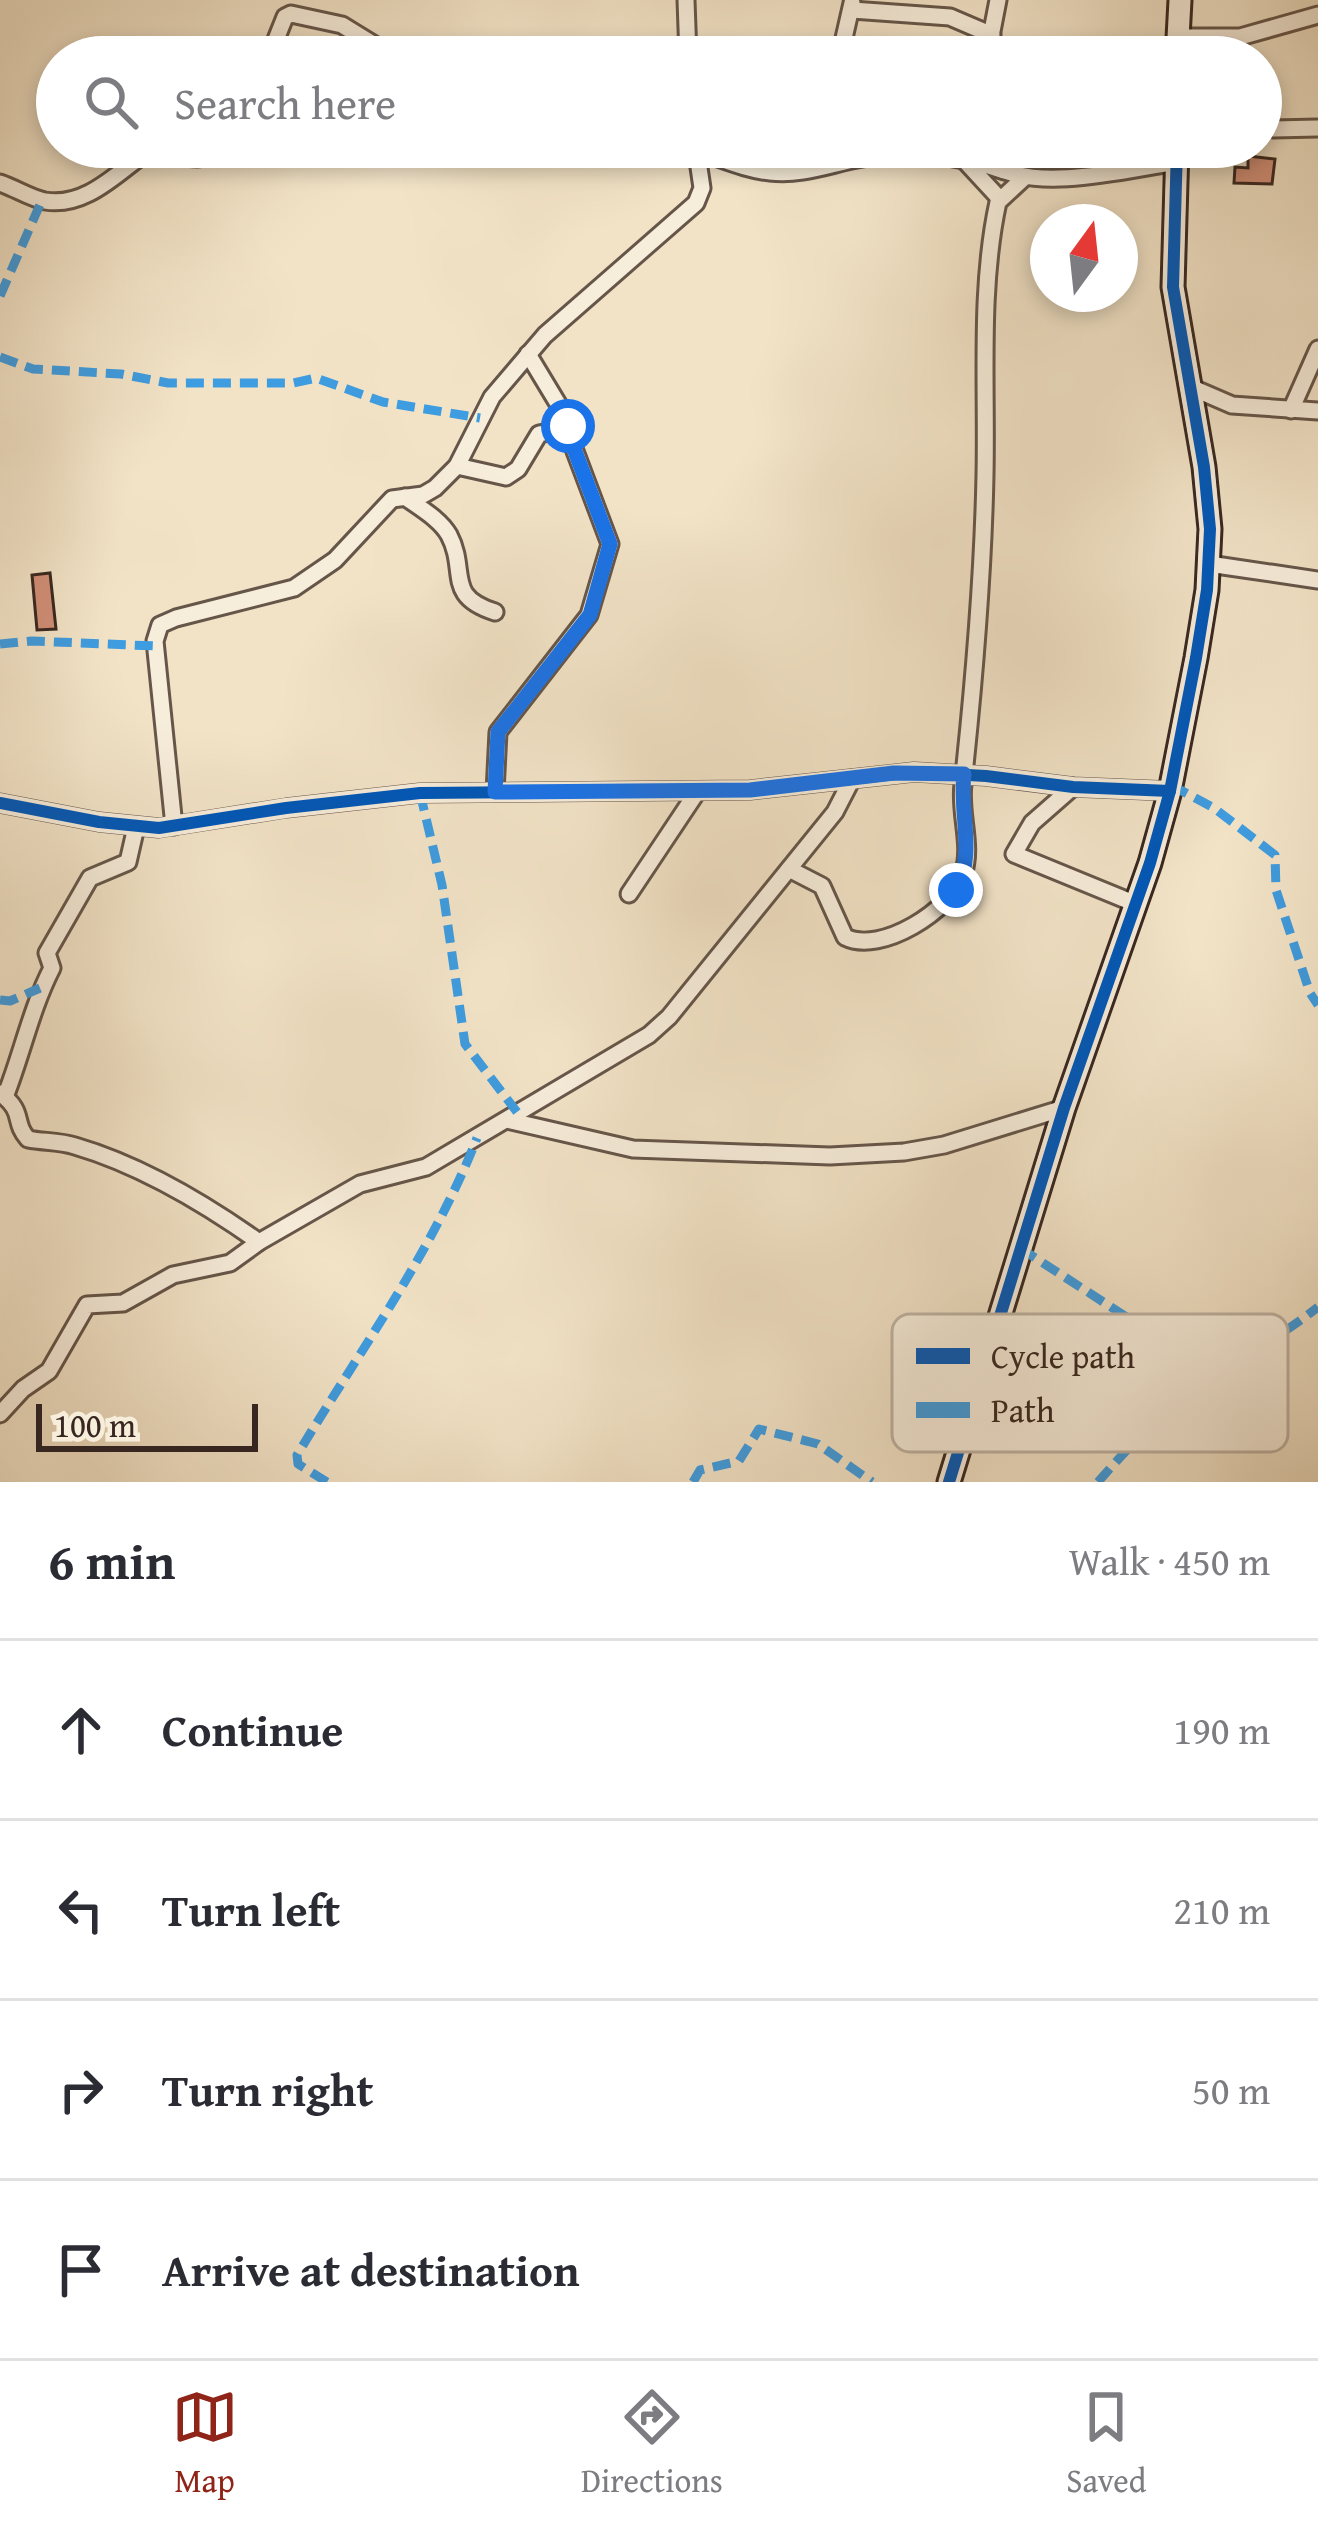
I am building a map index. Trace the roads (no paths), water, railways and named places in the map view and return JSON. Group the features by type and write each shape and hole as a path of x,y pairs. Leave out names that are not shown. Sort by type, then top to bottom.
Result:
{"street":[{"path":"686,0 687,36"},
{"path":"845,36 852,5 950,17 992,35 998,0"},
{"path":"1178,36 1180,0"},
{"path":"277,36 285,16 291,14 342,26 359,36"},
{"path":"1244,36 1318,16"},
{"path":"1282,129 1318,128"},
{"path":"0,183 42,200 64,201 111,182 128,168"},
{"path":"174,826 155,641 160,626 294,588 335,560 388,502 428,492 457,466 492,397 528,354 564,316 696,203 702,188 699,168"},
{"path":"757,168 770,172 833,168"},
{"path":"971,168 999,198"},
{"path":"994,168 1025,177 1093,175 1122,168"},
{"path":"1000,168 1004,171"},
{"path":"999,1314 1170,791 1196,658 1209,564 1204,467 1173,287 1177,168"},
{"path":"789,868 822,886 845,937 862,944 884,940 942,903 963,878 967,845 962,804 984,554 990,274 999,198 1025,177"},
{"path":"1291,410 1318,349"},
{"path":"495,792 498,732 590,615 610,544 566,417 528,354"},
{"path":"1188,386 1232,405 1318,411"},
{"path":"457,466 506,477 523,463 539,434 567,430"},
{"path":"405,497 446,530 464,594 477,606 495,612"},
{"path":"1209,564 1318,580"},
{"path":"0,803 136,826 174,826 388,796 698,792 796,787 894,773 1170,791"},
{"path":"0,1414 50,1371 87,1305 124,1303 189,1269 230,1263 360,1184 426,1167 663,1024 835,812 852,779"},
{"path":"1072,788 1033,823 1014,854 1136,904"},
{"path":"629,894 698,792"},
{"path":"136,826 128,862 90,878 47,953 52,968 35,999 26,1043 3,1095 18,1108 28,1139 71,1144 178,1191 259,1242"},
{"path":"507,1120 633,1149 830,1156 944,1145 1064,1108"},
{"path":"949,1482 958,1452"}]}
